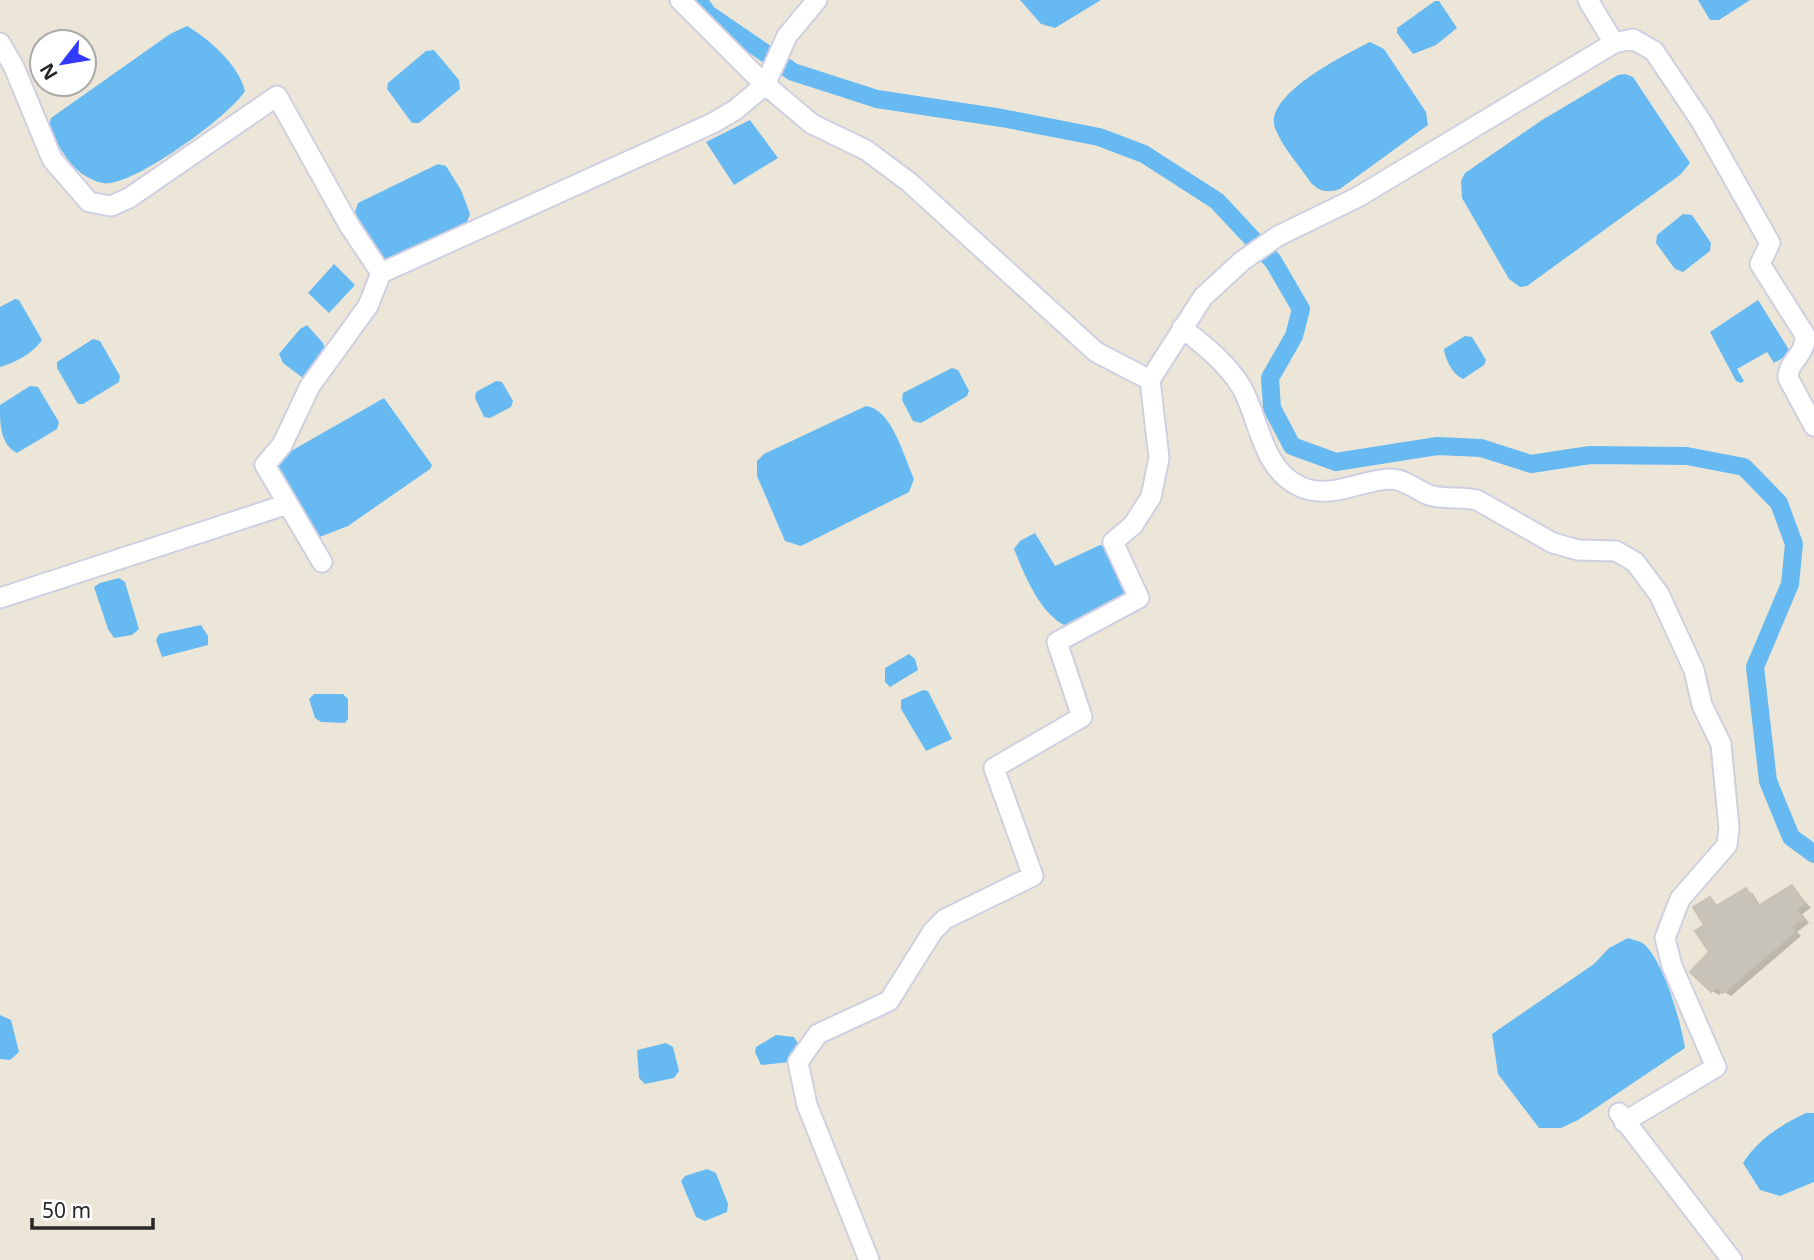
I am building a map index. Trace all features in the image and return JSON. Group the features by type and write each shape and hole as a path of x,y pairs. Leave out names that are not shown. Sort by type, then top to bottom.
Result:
{"street":[{"path":"680,0 768,79 812,124 866,150 909,182 1096,352 1150,380"},
{"path":"322,562 265,465 282,445 310,386 368,306 381,273 713,123 735,110 768,79 787,36 817,0"},
{"path":"1588,0 1614,43"},
{"path":"869,1260 811,1116 799,1062 818,1034 889,1001 933,931 945,919 1033,876 994,768 1082,717 1057,642 1139,598 1113,542 1133,524 1152,497 1159,458 1150,380 1203,297 1242,261 1278,236 1358,197 1614,43 1633,39 1654,51 1701,121 1770,243 1760,264 1807,326 1805,347 1788,371 1788,379 1814,426"},
{"path":"0,43 52,159 89,202 111,206 129,198 277,96 349,225 381,273"},
{"path":"1182,328 1227,368 1242,389 1269,456 1288,478 1300,486 1317,491 1340,490 1389,479 1401,481 1438,498 1477,500 1553,543 1578,550 1616,551 1626,556 1646,572 1659,594 1695,670 1702,705 1721,744 1726,773 1729,828 1727,845 1680,899 1665,938 1672,966 1716,1067 1621,1117 1732,1260"},
{"path":"0,598 288,504"}],"water":[{"path":"1020,0 1101,0 1055,28 1041,24"},
{"path":"1698,0 1750,0 1719,20 1710,20"},
{"path":"1435,1 1439,1 1457,28 1436,45 1413,54 1397,33 1397,28"},
{"path":"187,26 204,38 230,62 245,91 201,132 135,175 116,182 103,183 84,175 69,161 58,144 49,126 51,118 79,98 98,98 98,85 170,34"},
{"path":"1370,42 1384,49 1426,112 1428,125 1340,189 1321,190 1311,183 1282,142 1275,128 1275,115 1281,102 1293,89 1326,66"},
{"path":"434,50 459,80 460,89 419,123 412,123 387,89 388,83 426,51"},
{"path":"1618,75 1633,77 1690,163 1680,175 1527,286 1520,287 1509,279 1462,198 1461,181 1465,173 1542,120"},
{"path":"750,120 778,158 734,185 706,142"},
{"path":"438,164 446,166 461,190 470,214 467,222 386,261 377,251 355,212 358,203"},
{"path":"1683,214 1692,215 1711,243 1710,251 1683,272 1675,269 1656,243 1657,235"},
{"path":"334,264 355,285 329,313 308,293"},
{"path":"15,299 19,300 42,340 23,357 0,367 0,307"},
{"path":"1758,300 1791,353 1774,363 1767,352 1737,369 1744,381 1741,383 1736,381 1710,332"},
{"path":"307,325 325,349 303,378 283,363 279,354 300,329"},
{"path":"1465,336 1472,337 1486,360 1484,365 1463,379 1450,366 1444,349"},
{"path":"93,339 100,341 120,376 119,382 83,404 78,404 57,368 57,362"},
{"path":"952,368 958,370 969,391 967,396 921,423 913,421 902,400 903,393"},
{"path":"496,381 502,382 513,401 511,407 490,418 484,417 475,398 476,392"},
{"path":"30,386 38,387 59,422 57,429 17,453 4,439 0,405"},
{"path":"384,398 432,465 348,526 317,538 276,465 277,459"},
{"path":"866,406 883,416 896,435 914,479 909,492 801,546 785,541 757,476 757,461 764,454"},
{"path":"1035,533 1055,566 1100,545 1110,547 1128,588 1109,606 1066,626 1041,603 1014,549 1020,541"},
{"path":"119,578 125,582 139,629 132,635 114,638 108,629 94,587"},
{"path":"201,625 208,636 208,645 162,657 156,640 159,634"},
{"path":"909,654 915,659 918,670 890,687 885,682 885,668"},
{"path":"923,690 928,691 952,739 926,751 901,709 901,700"},
{"path":"314,694 343,694 348,699 348,719 345,723 321,722 315,718 309,699"},
{"path":"1628,938 1644,944 1658,964 1676,1008 1685,1048 1578,1120 1561,1128 1539,1128 1498,1074 1492,1034 1594,964 1609,948"},
{"path":"0,1015 11,1020 19,1052 10,1060 0,1059"},
{"path":"776,1035 794,1037 799,1045 790,1062 761,1065 755,1052 756,1047"},
{"path":"666,1043 673,1047 679,1071 674,1078 645,1084 639,1078 637,1050"},
{"path":"1806,1113 1814,1113 1814,1182 1780,1196 1760,1190 1743,1163 1771,1134"},
{"path":"707,1169 716,1173 728,1204 727,1212 705,1221 696,1217 681,1181 685,1176"}],"building":[{"path":"1792,885 1805,903 1796,910 1803,919 1791,927 1795,931 1723,993 1717,987 1711,992 1690,972 1709,952 1695,931 1704,925 1693,907 1710,897 1716,906 1746,888 1758,906"}],"waterway":[{"path":"698,0 708,14 793,72 877,99 1002,118 1099,137 1144,154 1217,201 1273,261 1301,309 1294,336 1270,378 1272,408 1292,446 1336,462 1437,446 1481,448 1531,464 1590,455 1687,456 1744,467 1779,503 1794,544 1790,584 1755,667 1768,781 1791,837 1814,854"}]}
